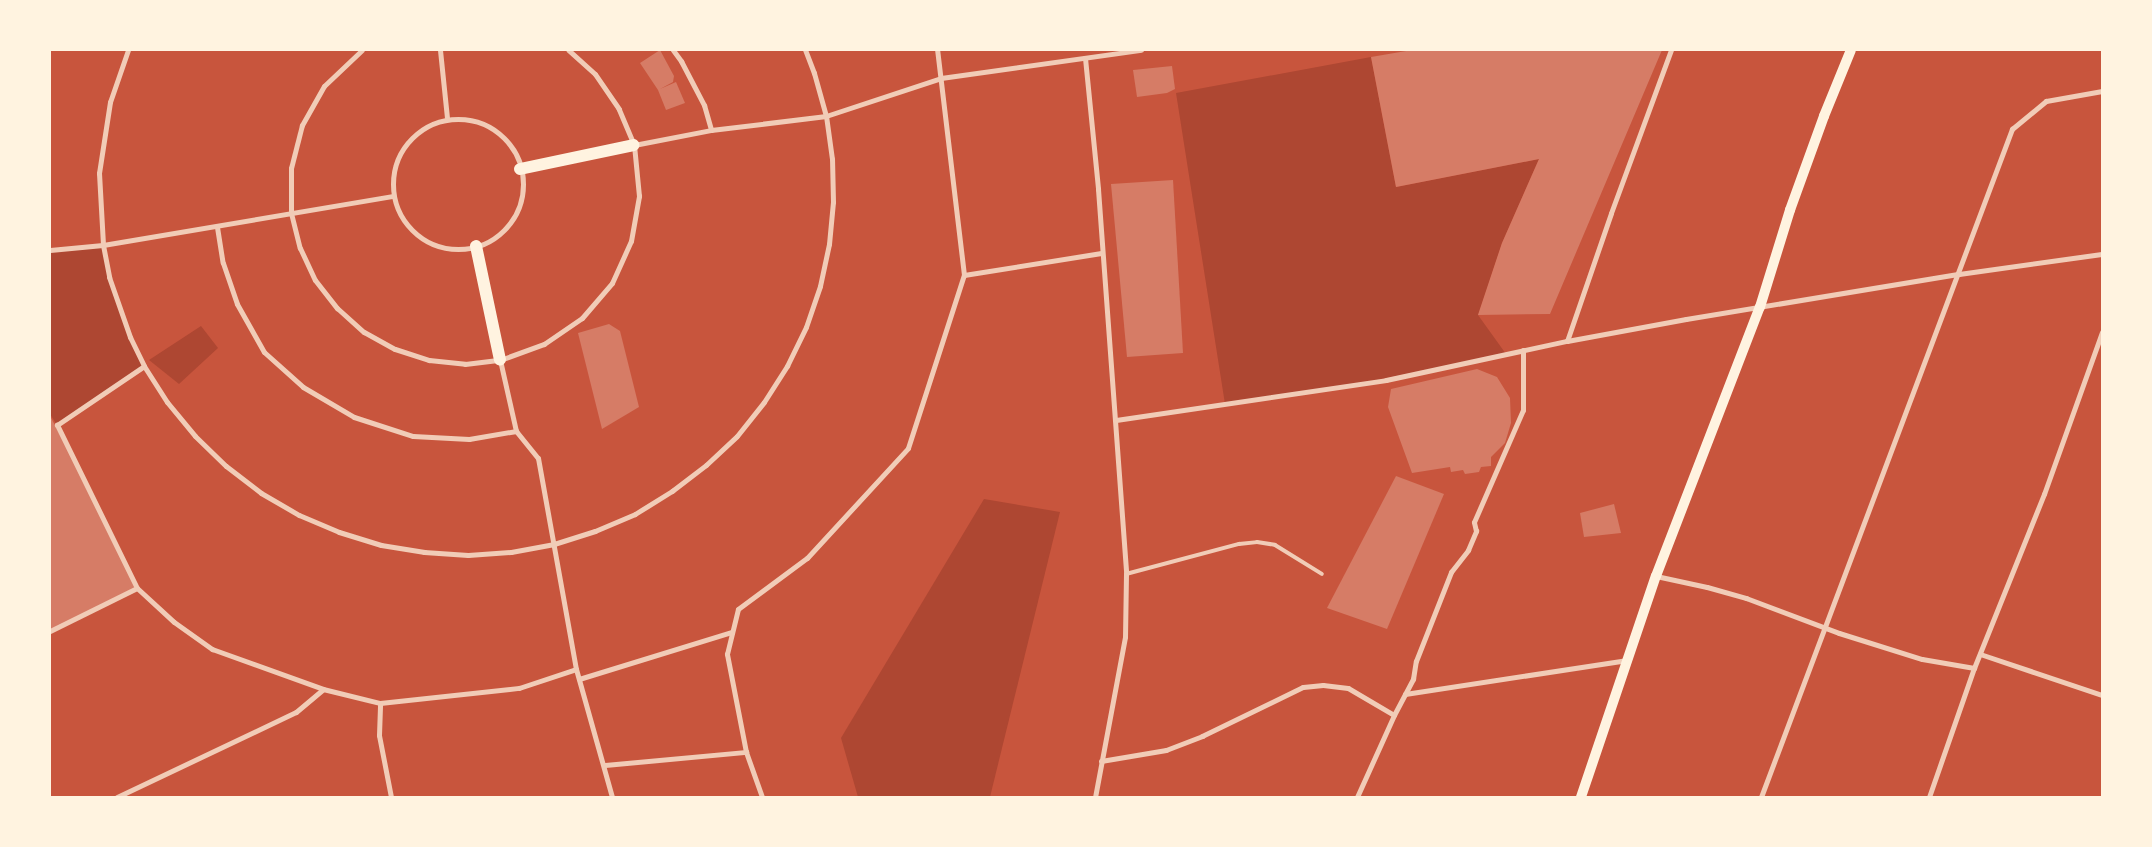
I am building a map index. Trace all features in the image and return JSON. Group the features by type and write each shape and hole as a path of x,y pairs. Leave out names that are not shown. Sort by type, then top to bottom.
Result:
{"main road":[{"path":"1581,797 1656,576 1760,307 1790,210 1824,116 1852,50"},
{"path":"520,169 634,145"},
{"path":"476,246 500,360"}],"street":[{"path":"128,50 110,102 99,173 103,246 118,308 144,366 167,402 184,423 226,466 261,493 299,515 381,544 424,552 476,554 511,552 554,544 619,521 672,492 706,465 737,436 764,402 806,327 820,286 829,244 833,202 832,159 826,116 814,73 805,50"},
{"path":"362,50 324,86 302,125 291,168 291,213 300,248 315,280 337,308 364,332 395,349 429,360 464,364 500,360 544,344 582,318 612,283 631,241 639,196 634,145 620,109 595,74 568,50"},
{"path":"440,50 447,118"},
{"path":"673,50 681,61 704,105 711,130"},
{"path":"762,797 746,752 727,654 738,609 807,558 908,448 964,275 937,50"},
{"path":"634,145 711,130 826,116 941,78 1141,50"},
{"path":"1567,341 1671,50"},
{"path":"1085,58 1098,189 1126,574 1124,637 1096,797"},
{"path":"1761,797 2012,129 2046,101 2102,91"},
{"path":"447,118 485,123 514,148 520,169 525,185 512,222 482,246 444,249 410,230 392,196 395,161 415,133 447,118"},
{"path":"50,250 103,246 392,196"},
{"path":"217,227 223,263 237,304 264,352 303,387 354,417 413,436 468,439 516,431"},
{"path":"964,275 1102,253"},
{"path":"1116,420 1386,380 1567,341 1760,307 1958,274 2102,254"},
{"path":"1929,797 1974,668 2044,494 2102,332"},
{"path":"1357,797 1394,715 1413,679 1416,661 1451,572 1468,550 1476,531 1474,522 1523,410 1524,350"},
{"path":"500,360 516,431 538,458 576,669 605,766 612,797"},
{"path":"144,366 57,425 137,588 174,622 212,648 323,689 380,703 519,688 576,669"},
{"path":"1656,576 1746,598 1825,628 1922,659 1974,668"},
{"path":"50,631 137,588"},
{"path":"579,679 732,632"},
{"path":"1980,654 2102,695"},
{"path":"1405,694 1627,660"},
{"path":"1101,761 1166,750 1202,736 1303,687 1323,685 1348,688 1394,715"},
{"path":"117,797 296,712 323,689"},
{"path":"380,703 379,735 391,797"},
{"path":"605,766 746,752"}],"lane":[{"path":"1126,574 1239,544 1257,542 1275,545 1322,574"}],"shaded area":[{"path":"1371,57 1396,187 1539,159 1502,243 1478,315 1506,354 1342,387 1225,404 1176,93"},
{"path":"103,245 117,301 144,366 57,425 50,414 50,250"},
{"path":"201,326 218,348 179,384 149,360"},
{"path":"984,499 1060,512 990,797 858,797 841,738"}],"building":[{"path":"660,50 674,76 673,82 660,89 676,82 685,103 666,110 658,90 640,63"},
{"path":"1412,50 1662,50 1550,314 1478,315 1502,243 1539,159 1396,187 1371,57"},
{"path":"1172,66 1175,89 1167,93 1137,97 1133,70"},
{"path":"1173,180 1183,353 1127,357 1111,184"},
{"path":"609,324 620,331 639,407 602,429 578,333"},
{"path":"1477,369 1497,377 1510,398 1511,423 1505,443 1491,457 1491,466 1481,467 1479,472 1465,474 1463,470 1451,472 1450,467 1412,473 1388,407 1391,389"},
{"path":"50,416 77,466 137,588 50,630"},
{"path":"1396,476 1444,494 1387,629 1327,608"},
{"path":"1614,504 1621,533 1584,537 1580,513"}]}
